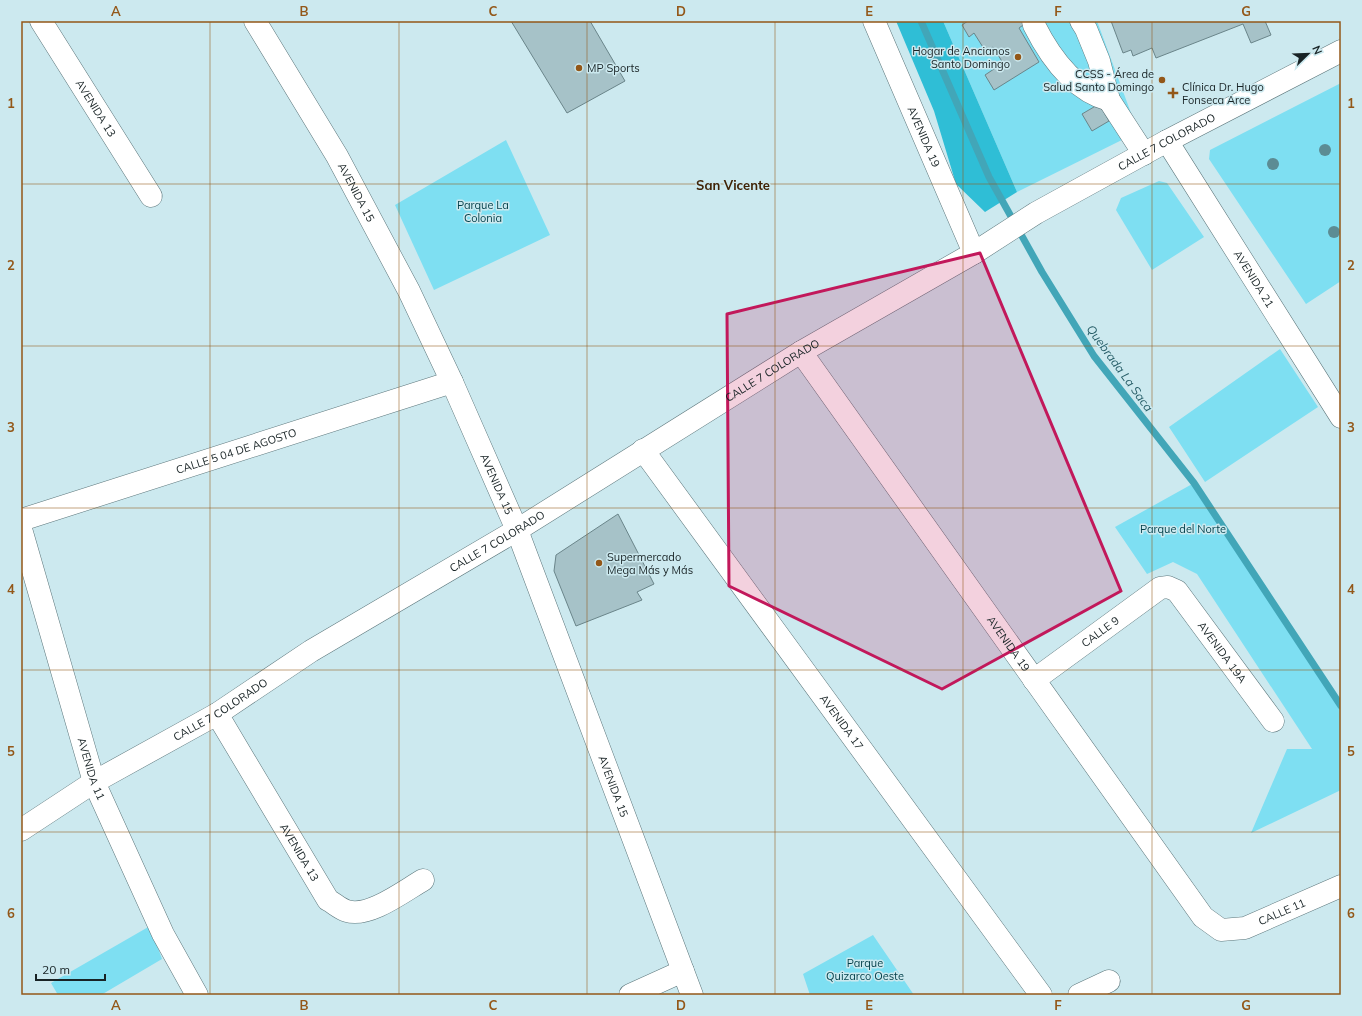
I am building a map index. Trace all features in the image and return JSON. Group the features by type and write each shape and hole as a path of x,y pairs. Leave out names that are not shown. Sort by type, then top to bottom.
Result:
{"street":[{"name":"AVENIDA 13","path":"41,21 151,196"},
{"name":"AVENIDA 15","path":"255,21 338,156 409,291 452,382 517,530 692,995"},
{"name":"AVENIDA 19","path":"874,21 974,253"},
{"path":"1033,21 1046,48 1059,66 1080,85 1096,96 1109,100"},
{"path":"1081,21 1086,29 1099,61 1109,100 1144,154"},
{"name":"CALLE 7 COLORADO","path":"21,830 94,782 217,714 311,652 517,530 801,352 974,253 1036,214 1144,154 1341,51"},
{"name":"AVENIDA 21","path":"1167,142 1341,417"},
{"name":"AVENIDA 19","path":"801,352 1203,916 1221,930"},
{"name":"CALLE 5 04 DE AGOSTO","path":"21,520 452,382"},
{"name":"AVENIDA 17","path":"644,450 1041,995"},
{"name":"AVENIDA 11","path":"21,529 94,782 163,934 197,995"},
{"name":"CALLE 9","path":"1034,680 1160,588 1168,586"},
{"name":"AVENIDA 19A","path":"1168,586 1177,591 1273,721"},
{"name":"AVENIDA 13","path":"217,714 328,900 346,911 359,912 374,908 423,880"},
{"name":"CALLE 11","path":"1221,930 1245,928 1341,886"},
{"path":"630,995 683,971"},
{"path":"1078,995 1109,981"}],"highlighted area":[{"path":"980,253 1121,591 942,689 729,586 727,314"}],"green space":[{"path":"943,21 1097,21 1138,132 1017,192"},
{"path":"1341,83 1341,281 1306,304 1209,159 1210,150"},
{"name":"Parque La Colonia","path":"506,140 550,235 434,290 395,205"},
{"path":"1159,181 1167,183 1204,237 1152,270 1116,210 1121,198"},
{"path":"1280,349 1318,407 1205,482 1169,427"},
{"name":"Parque del Norte","path":"1194,483 1341,706 1341,790 1251,833 1287,749 1312,749 1197,574 1173,562 1147,574 1115,527"},
{"path":"150,926 162,959 101,995 58,995 51,983"},
{"name":"Parque Quizarco Oeste","path":"873,935 914,995 810,995 803,974"}],"shaded area":[{"path":"896,21 943,21 1017,192 985,212 956,184 934,111"}],"building":[{"name":"MP Sports","path":"511,21 590,21 625,81 567,113"},
{"name":"Hogar de Ancianos Santo Domingo","path":"968,21 1025,21 1026,23 1019,28 1039,62 994,90 985,75 1003,63 993,47 986,52 974,33 969,37 962,25"},
{"path":"1111,21 1265,21 1271,35 1251,43 1243,24 1156,58 1152,48 1133,56 1131,50 1123,53"},
{"path":"1099,104 1109,121 1092,131 1082,114"},
{"name":"Supermercado Mega Más y Más","path":"618,514 654,584 637,592 642,600 576,626 554,571 556,555"}],"waterway":[{"name":"Quebrada La Saca","path":"921,21 989,177 1042,272 1094,356 1194,483 1341,706"}],"place":[{"name":"Hogar de Ancianos Santo Domingo","path":"1018,57"},
{"name":"MP Sports","path":"579,68"},
{"name":"CCSS - Área de Salud Santo Domingo","path":"1162,80"},
{"name":"Clínica Dr. Hugo Fonseca Arce","path":"1173,93"},
{"name":"Supermercado Mega Más y Más","path":"599,563"}],"district":[{"name":"San Vicente","path":"733,185"}]}
